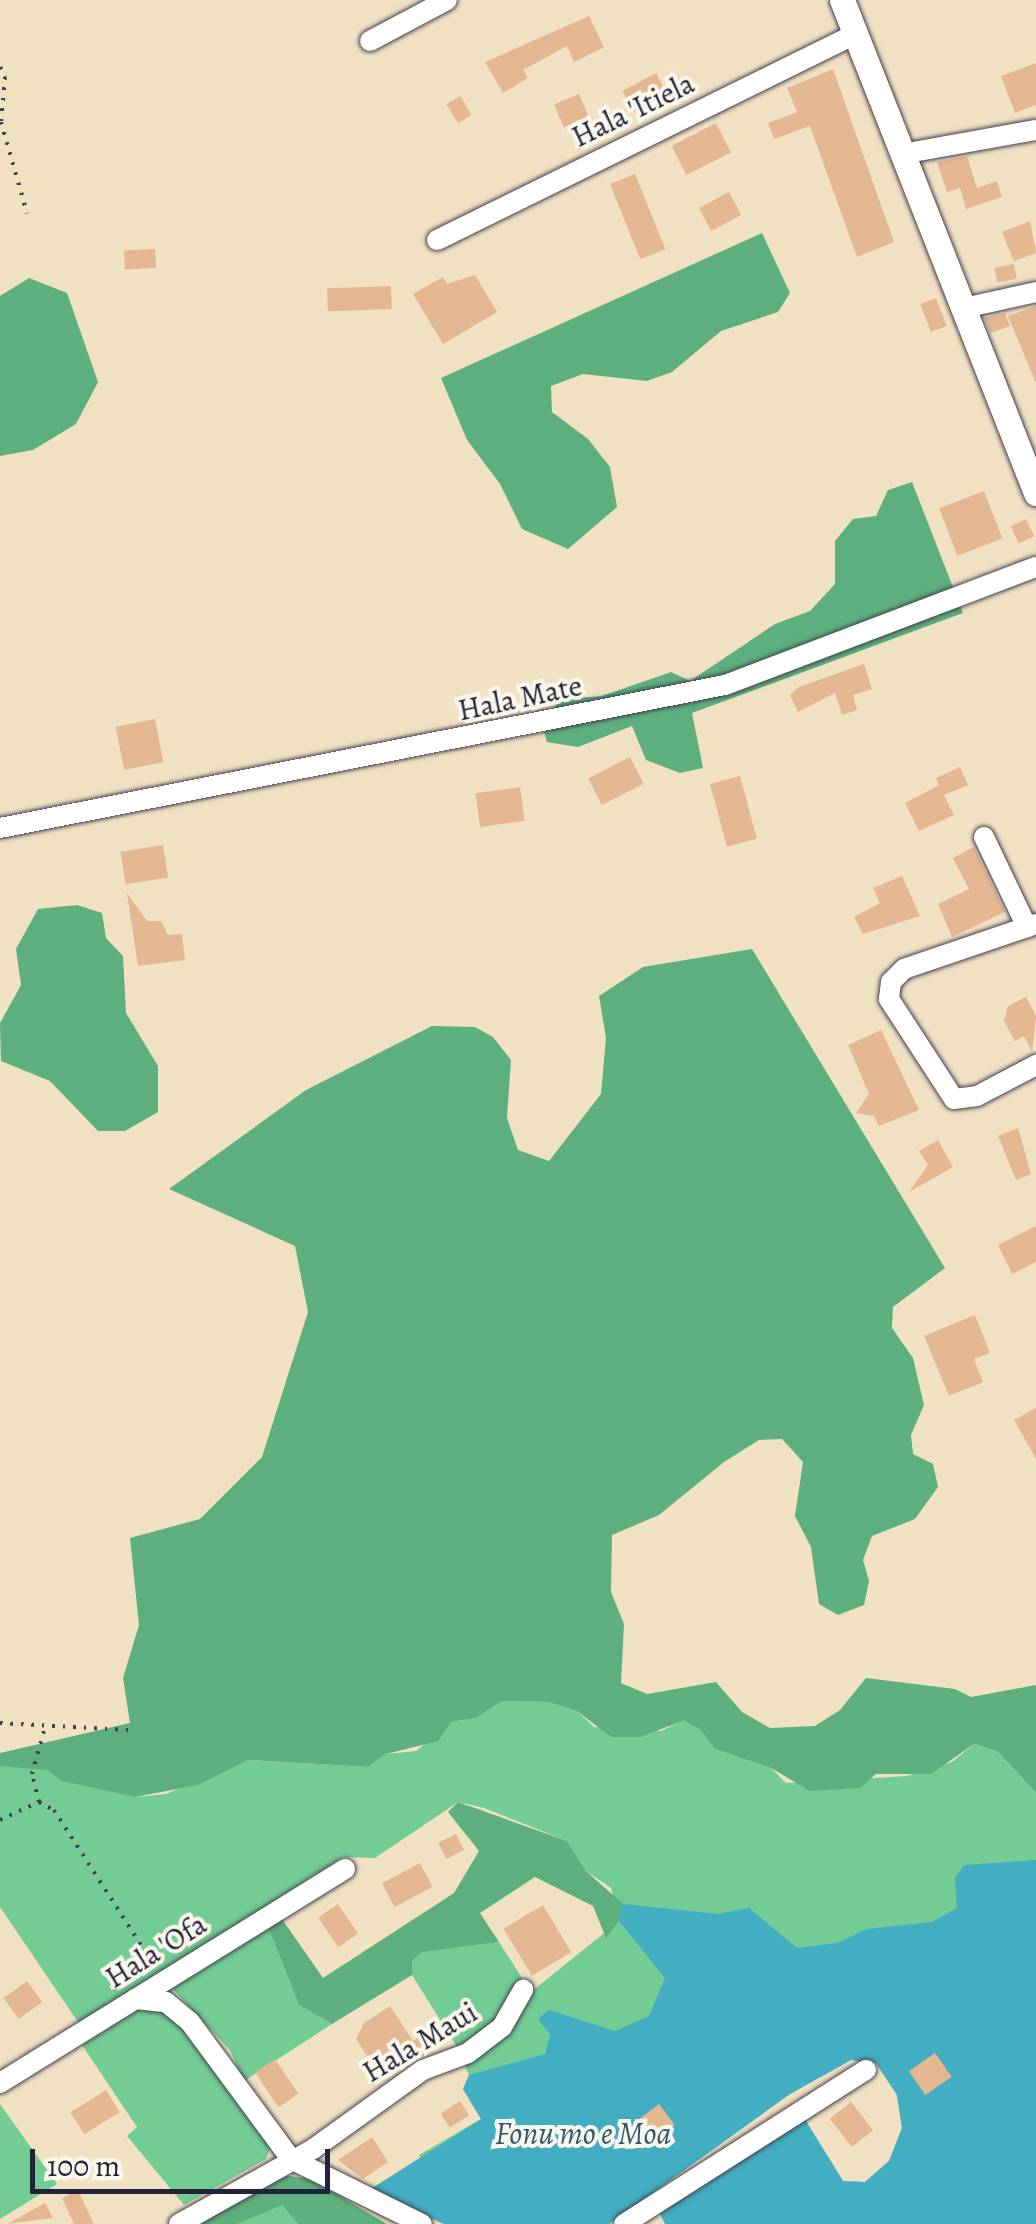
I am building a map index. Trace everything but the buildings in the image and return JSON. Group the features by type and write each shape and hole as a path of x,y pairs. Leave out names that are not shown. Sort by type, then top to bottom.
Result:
{"street":[{"path":"370,41 447,0"},
{"path":"842,0 1036,493"},
{"name":"Hala 'Itiela","path":"437,240 854,34"},
{"path":"902,154 1036,130"},
{"path":"964,308 1036,292"},
{"name":"Hala Mate","path":"0,828 724,685 1036,567"},
{"path":"984,837 1032,926 904,968 891,982 889,999 954,1100 977,1096 1036,1065"},
{"name":"Hala 'Ofa","path":"0,2083 344,1869"},
{"name":"Hala Maui","path":"180,2224 291,2159 423,2070 468,2053 502,2026 523,1990"},
{"path":"144,1994 166,2002 190,2022 291,2159 422,2224"},
{"path":"624,2224 866,2070"}],"path":[{"path":"0,68 5,78 1,122 27,213"},
{"path":"0,1723 128,1730"},
{"path":"46,1727 32,1774 39,1802 54,1810 145,1946 155,1968 144,1994"},
{"path":"0,1820 39,1802"}],"green space":[{"path":"762,233 790,293 778,312 721,331 672,372 647,381 583,374 551,386 552,412 588,439 610,467 617,507 568,549 522,529 500,484 467,440 441,378"},
{"path":"29,278 67,293 98,382 76,424 33,450 0,456 0,296"},
{"path":"912,482 963,613 692,713 703,768 680,773 646,760 632,726 578,747 547,742 541,721 562,699 602,696 671,672 690,681 775,624 810,611 835,584 835,541 853,519 876,516 888,490"},
{"path":"77,905 102,913 106,938 123,956 126,1013 158,1066 158,1112 125,1131 98,1131 50,1081 1,1061 0,1023 21,985 16,949 38,909"},
{"path":"752,949 945,1268 893,1307 892,1328 913,1358 924,1405 911,1435 913,1454 933,1464 938,1487 915,1519 872,1536 863,1560 869,1581 864,1605 838,1615 819,1604 811,1547 795,1516 803,1462 782,1439 759,1440 724,1462 659,1515 612,1535 611,1592 624,1624 621,1683 647,1694 716,1682 742,1712 770,1728 815,1726 840,1710 866,1678 955,1689 971,1697 1036,1685 1036,1793 997,1751 974,1744 931,1774 876,1774 860,1788 810,1791 771,1768 715,1749 700,1729 683,1721 640,1737 611,1737 577,1711 548,1702 502,1701 476,1718 451,1722 438,1741 386,1754 368,1767 248,1760 198,1785 135,1797 62,1781 47,1770 0,1766 0,1753 130,1723 123,1678 139,1625 130,1538 200,1519 262,1457 308,1312 295,1246 169,1189 306,1090 432,1026 475,1027 493,1037 511,1060 507,1118 518,1150 549,1161 601,1094 606,1038 599,996 643,967"},
{"path":"502,1701 548,1702 577,1711 594,1727 661,1731 682,1721 701,1729 715,1749 771,1768 786,1783 907,1776 952,1762 974,1744 997,1751 1036,1793 1036,1932 923,2023 895,2179 665,2224 801,2113 843,2181 865,2182 889,2161 902,2128 897,2095 876,2063 851,2060 790,2094 609,2224 444,2224 419,2155 481,2119 463,2089 469,2075 457,2047 412,1975 412,1961 422,1951 499,1942 531,1992 619,1921 611,1888 586,1871 567,1841 484,1808 458,1802 375,1858 343,1857 80,2025 0,1907 0,1766 12,1762 47,1770 62,1780 135,1797 166,1794 248,1760 368,1767 386,1754 416,1751 451,1722 476,1718"},
{"path":"458,1802 567,1841 586,1871 623,1904 619,1921 606,1938 593,1906 535,1877 480,1913 499,1942 422,1952 412,1961 412,1975 332,2024 299,2005 268,1927 282,1919 323,1978 454,1893 479,1851 448,1812"},
{"path":"268,1927 299,2005 332,2024 244,2081 230,2050 172,1988"},
{"path":"139,2009 163,2012 184,2029 271,2146 266,2159 184,2205 127,2136 137,2127 82,2045"},
{"path":"0,2104 57,2184 0,2219"},
{"path":"282,2175 311,2179 387,2224 298,2224 282,2205 237,2224 201,2224"},
{"path":"282,2205 298,2224 237,2224 265,2207"}],"water":[{"name":"Fonu mo e Moa","path":"1036,1860 1036,2224 665,2224 659,2212 801,2113 843,2181 865,2182 889,2161 902,2128 897,2095 876,2063 851,2060 790,2094 609,2224 444,2224 366,2192 481,2119 463,2089 469,2075 545,2054 550,2034 538,2019 549,2010 615,2031 649,2016 665,1978 619,1921 623,1904 718,1914 749,1908 797,1948 837,1943 867,1929 932,1922 957,1908 955,1878 964,1865"}]}
